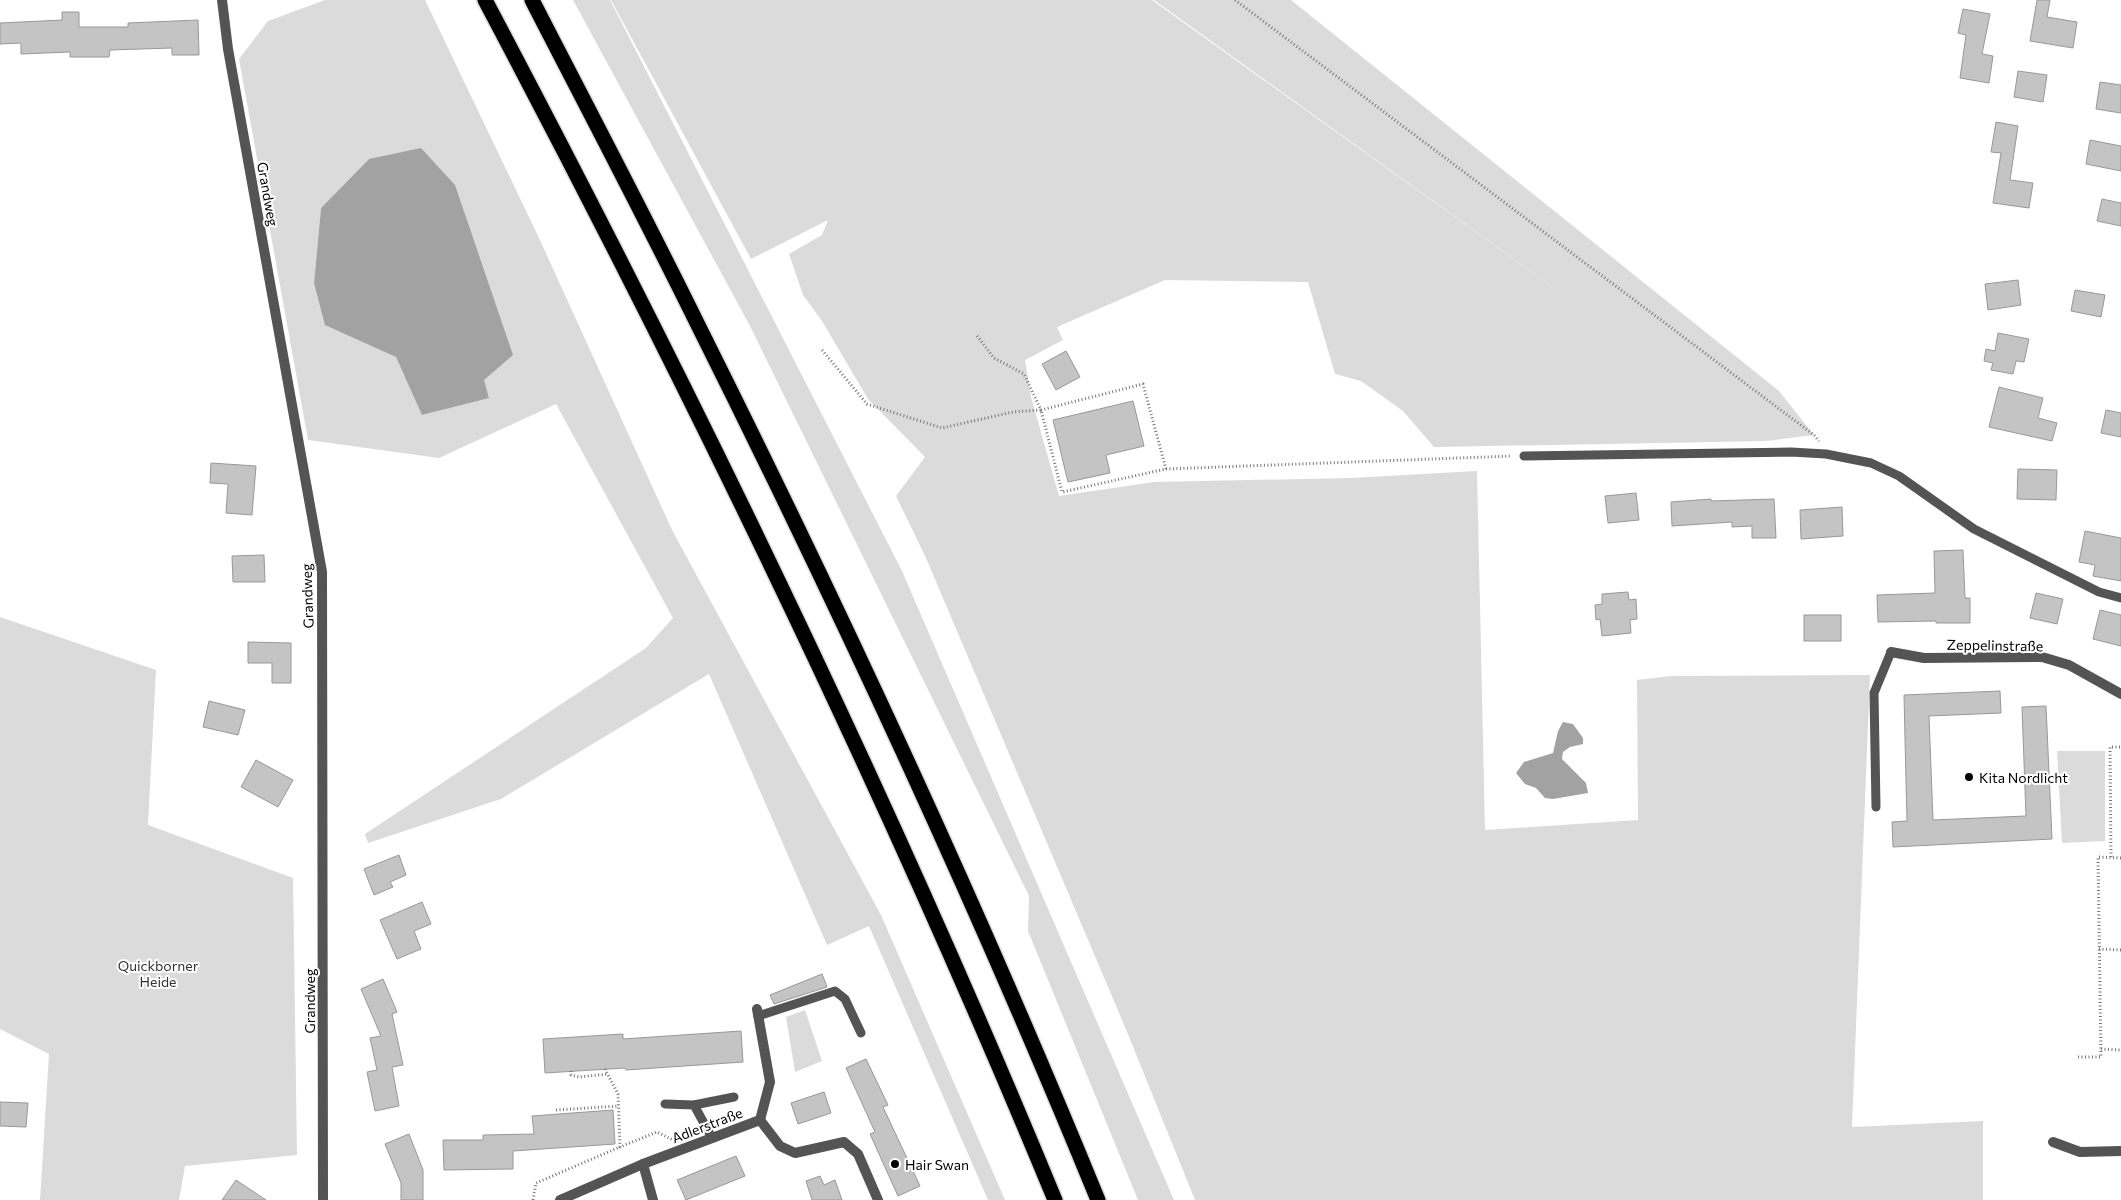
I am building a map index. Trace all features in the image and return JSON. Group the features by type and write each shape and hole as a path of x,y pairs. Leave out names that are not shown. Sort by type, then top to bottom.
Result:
{"highway":[{"path":"485,0 662,342 824,675 961,977 1055,1200"},
{"path":"532,0 698,325 880,704 1027,1032 1098,1200"}],"street":[{"name":"Grandweg","path":"222,0 228,49 322,572 323,1200"},
{"name":"Zeppelinstraße","path":"1891,652 1924,658 2042,657 2069,665 2121,694"},
{"name":"Adlerstraße","path":"560,1200 643,1164 760,1120 770,1082 758,1012"},
{"path":"760,1120 780,1146 796,1153 844,1142 858,1154 878,1200"},
{"path":"2053,1142 2080,1152 2121,1151"},
{"path":"643,1164 653,1200"}],"lane":[{"path":"1524,456 1790,452 1826,454 1871,463 1899,476 1974,529 2099,592 2121,598"},
{"path":"1876,807 1874,693 1891,652"},
{"path":"758,1012 835,991 844,999 861,1033"},
{"path":"665,1104 694,1105 734,1097"},
{"path":"694,1105 712,1138"}],"path":[{"path":"1235,0 1814,435 1826,454"},
{"path":"977,336 994,358 1024,374 1041,410 1062,492 1166,469 1524,456"},
{"path":"822,350 867,404 942,428 1013,412 1041,410 1143,384 1166,469"},
{"path":"2111,857 2110,746 2121,747"},
{"path":"2078,1057 2101,1057 2098,857 2121,858"},
{"path":"2099,949 2121,950"},
{"path":"2101,1049 2121,1050"},
{"path":"605,1069 618,1094 620,1147"},
{"path":"571,1071 571,1075 579,1077 608,1074"},
{"path":"556,1110 619,1106"},
{"path":"533,1200 536,1183 657,1132 675,1141 679,1150"}],"green space":[{"path":"325,0 425,0 539,238 672,530 881,915 1005,1200 988,1200 869,926 827,945 709,674 501,799 368,843 365,834 646,648 673,618 556,404 439,458 308,440 239,59 268,21","holes":["369,159 483,380 489,397 423,415 396,357 314,283 321,208"]},
{"path":"573,0 610,0 902,571 1174,1200 1138,1200 1028,931 1029,896 750,326"},
{"path":"611,0 1152,0 1589,313 1154,0 1291,0 1779,391 1814,435 1767,441 1434,447 1403,411 1361,381 1335,374 1308,282 1165,280 1057,327 1063,340 1025,360 1031,397 1059,496 1154,482 1351,478 1477,471 1485,830 1638,820 1637,680 1671,676 1870,675 1852,1127 1983,1121 1983,1200 1195,1200 1125,1027 926,558 896,496 925,457 868,399 822,321 803,295 789,254 822,235 828,220 751,259"},
{"name":"Quickborner Heide","path":"0,617 156,670 148,825 293,878 297,1155 185,1166 179,1200 40,1200 49,1054 0,1029"},
{"path":"2057,751 2105,751 2105,841 2062,843"},
{"path":"805,1010 822,1061 795,1072 786,1017"}],"shaded area":[{"path":"421,148 455,185 513,355 484,380 489,398 422,415 396,357 325,325 314,283 321,208 369,159"},
{"path":"1563,722 1573,724 1583,738 1583,744 1570,747 1563,752 1562,759 1586,783 1588,793 1553,799 1545,798 1536,788 1525,784 1516,773 1524,762 1553,753 1558,731"}],"building":[{"path":"2037,0 2050,0 2047,17 2077,22 2073,48 2030,41"},
{"path":"1963,9 1990,14 1982,54 1993,56 1989,83 1960,78 1966,35 1958,33"},
{"path":"62,12 79,12 79,27 128,27 128,23 198,20 199,55 172,55 172,48 110,50 109,57 70,57 70,52 21,54 21,43 0,44 0,23 62,20"},
{"path":"2018,71 2047,75 2043,102 2014,97"},
{"path":"2100,82 2121,85 2121,113 2096,109"},
{"path":"1996,122 2018,126 2010,180 2033,183 2029,208 1993,203 2001,153 1991,152"},
{"path":"2090,140 2121,146 2121,171 2086,164"},
{"path":"2102,199 2121,203 2121,226 2097,221"},
{"path":"2018,280 2021,305 1988,310 1985,284"},
{"path":"2075,290 2105,295 2101,317 2071,311"},
{"path":"1998,333 2029,339 2024,362 2016,361 2013,374 1991,370 1993,363 1984,361 1986,349 1995,351"},
{"path":"1066,351 1080,377 1056,390 1042,364"},
{"path":"1999,387 2043,398 2038,418 2057,423 2052,441 1989,427"},
{"path":"1133,401 1144,446 1106,455 1110,473 1068,482 1053,420"},
{"path":"2106,410 2121,413 2121,437 2101,433"},
{"path":"211,463 256,466 252,515 226,513 228,484 210,483"},
{"path":"2018,469 2057,470 2056,500 2017,499"},
{"path":"1636,493 1639,520 1608,523 1605,496"},
{"path":"1711,499 1711,501 1774,499 1776,538 1752,538 1752,526 1732,527 1732,522 1672,526 1671,502"},
{"path":"1842,507 1843,536 1801,539 1800,510"},
{"path":"2085,531 2121,538 2121,581 2093,576 2095,565 2079,562"},
{"path":"1963,550 1965,598 1970,598 1970,623 1936,623 1936,621 1878,622 1877,595 1935,593 1934,551"},
{"path":"264,555 265,582 233,582 232,556"},
{"path":"1628,592 1629,600 1636,599 1637,619 1630,620 1631,633 1602,636 1600,619 1596,620 1595,605 1602,604 1602,594"},
{"path":"2036,593 2063,599 2057,624 2030,618"},
{"path":"2100,610 2121,615 2121,646 2093,639"},
{"path":"1804,615 1841,615 1841,641 1804,641"},
{"path":"248,642 291,643 291,683 272,683 272,663 248,663"},
{"path":"2000,691 2001,713 1929,716 1933,820 2026,816 2022,707 2046,706 2052,839 1893,847 1892,822 1907,821 1904,695"},
{"path":"209,701 245,710 238,735 203,727"},
{"path":"256,760 293,780 278,807 241,787"},
{"path":"399,855 406,875 390,882 393,887 374,895 364,869"},
{"path":"422,902 431,924 414,931 421,949 397,959 380,920"},
{"path":"822,974 827,987 774,1004 770,995"},
{"path":"383,979 397,1012 392,1014 403,1065 392,1067 399,1106 375,1111 367,1072 377,1070 370,1038 381,1036 361,989"},
{"path":"741,1031 743,1062 545,1073 543,1039 623,1034 623,1039"},
{"path":"866,1059 888,1105 883,1107 920,1186 898,1196 870,1134 875,1132 846,1068"},
{"path":"824,1092 831,1113 798,1124 791,1103"},
{"path":"0,1102 28,1103 26,1127 0,1126"},
{"path":"613,1110 615,1144 513,1151 513,1169 444,1170 443,1140 483,1140 483,1135 534,1134 532,1116"},
{"path":"409,1134 423,1170 423,1200 401,1200 401,1183 385,1144"},
{"path":"736,1156 745,1176 686,1200 677,1180"},
{"path":"820,1176 824,1185 835,1180 842,1200 812,1200 806,1181"},
{"path":"236,1180 266,1200 222,1200"}],"place":[{"name":"Kita Nordlicht","path":"1969,777"},
{"name":"Hair Swan","path":"895,1164"}]}
